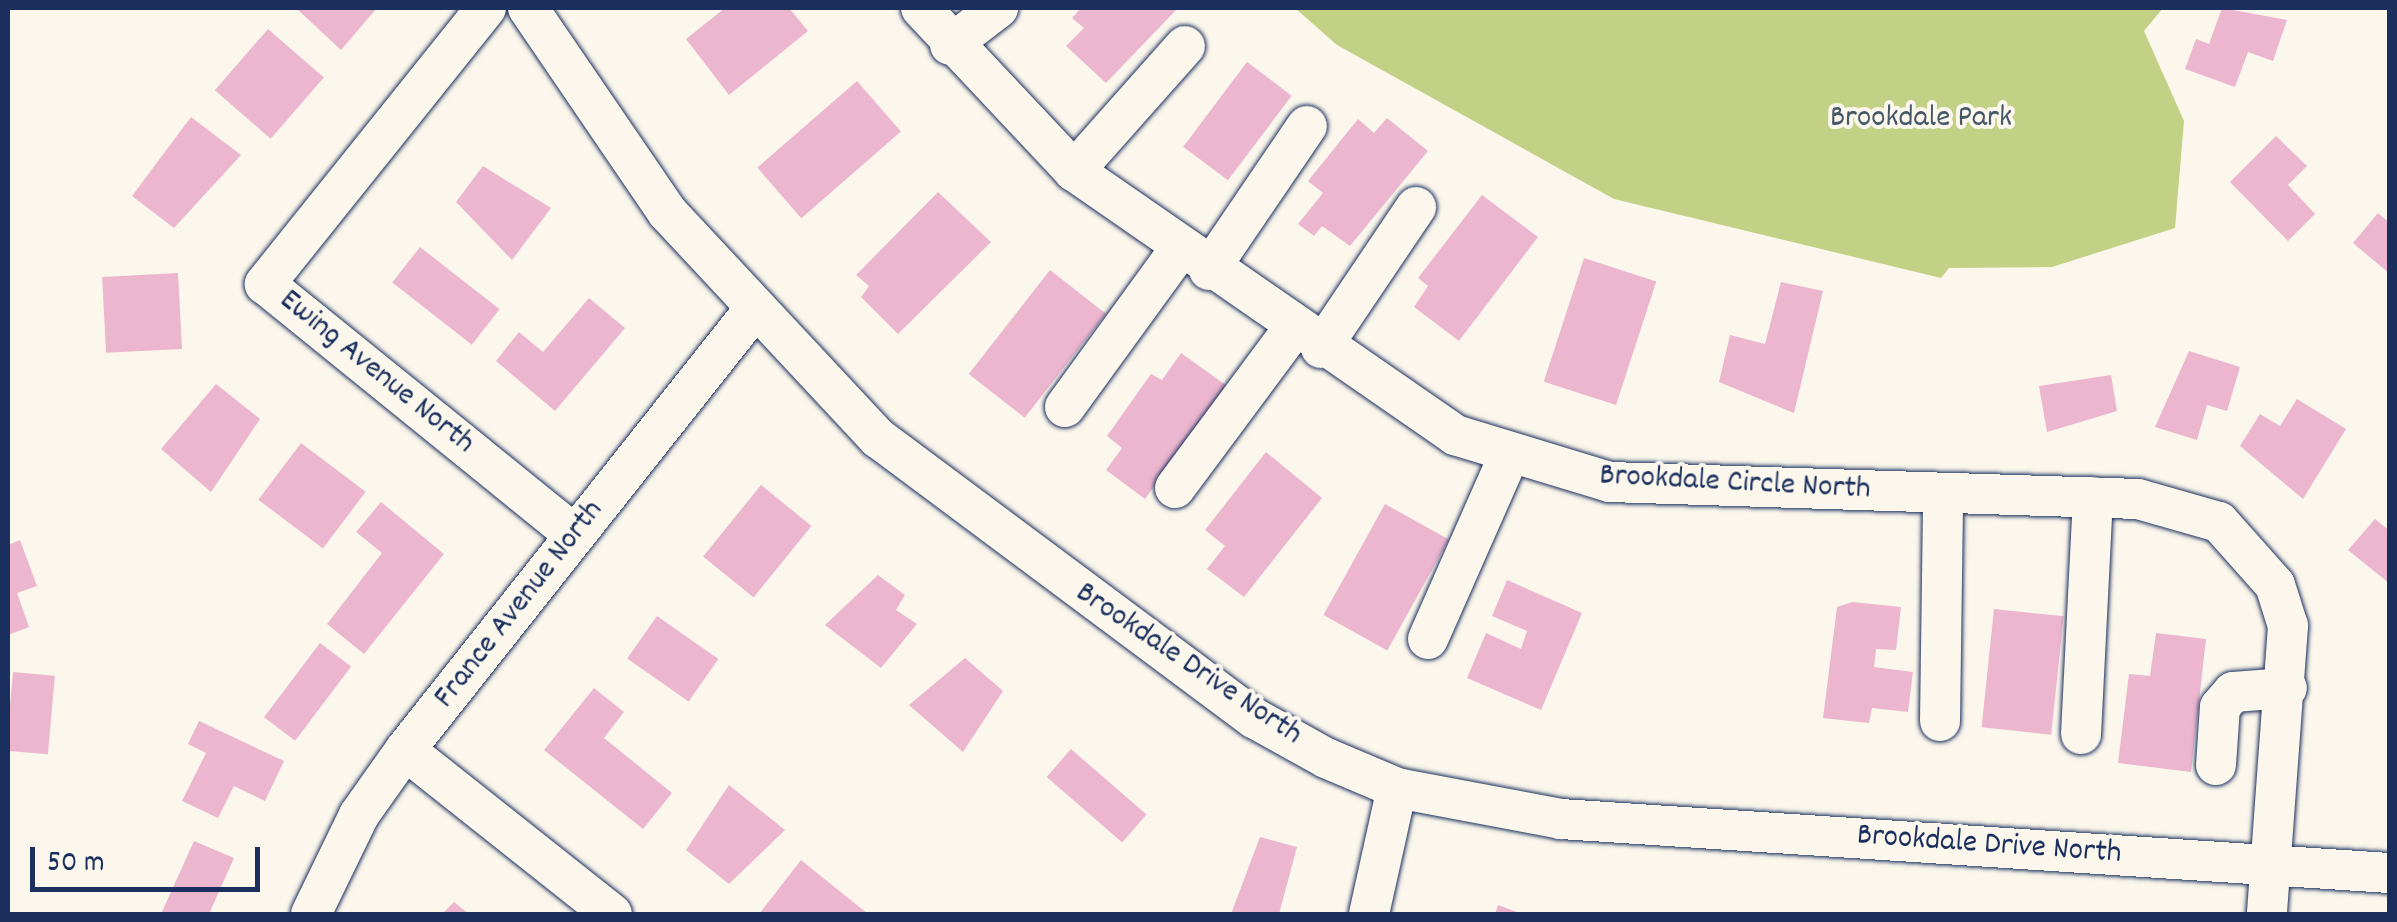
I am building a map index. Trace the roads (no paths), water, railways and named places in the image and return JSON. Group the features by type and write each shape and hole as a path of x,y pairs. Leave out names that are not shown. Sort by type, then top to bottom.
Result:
{"street":[{"name":"Ewing Avenue North","path":"486,8 265,284 575,535"},
{"name":"Brookdale Drive North","path":"528,8 668,213 752,312 878,438 974,514 1254,718 1397,788 1560,819 2390,873"},
{"name":"Brookdale Circle North","path":"921,8 950,45 1074,171 1307,339 1455,434 1509,455 1610,482 2092,496 2179,505 2219,522 2252,551 2288,626 2277,864 2267,914"},
{"path":"950,45 998,8"},
{"path":"1074,171 1185,46"},
{"path":"1064,407 1307,126"},
{"path":"1174,488 1307,339 1416,207"},
{"name":"France Avenue North","path":"311,914 359,816 405,750 752,312"},
{"path":"1428,639 1509,455"},
{"path":"1940,721 1943,493"},
{"path":"2081,734 2092,496"},
{"path":"2216,766 2220,707 2233,692 2287,688"},
{"path":"405,750 612,914"},
{"path":"1368,914 1397,788"}],"park label":[{"name":"Brookdale Park","path":"1921,119"}]}
